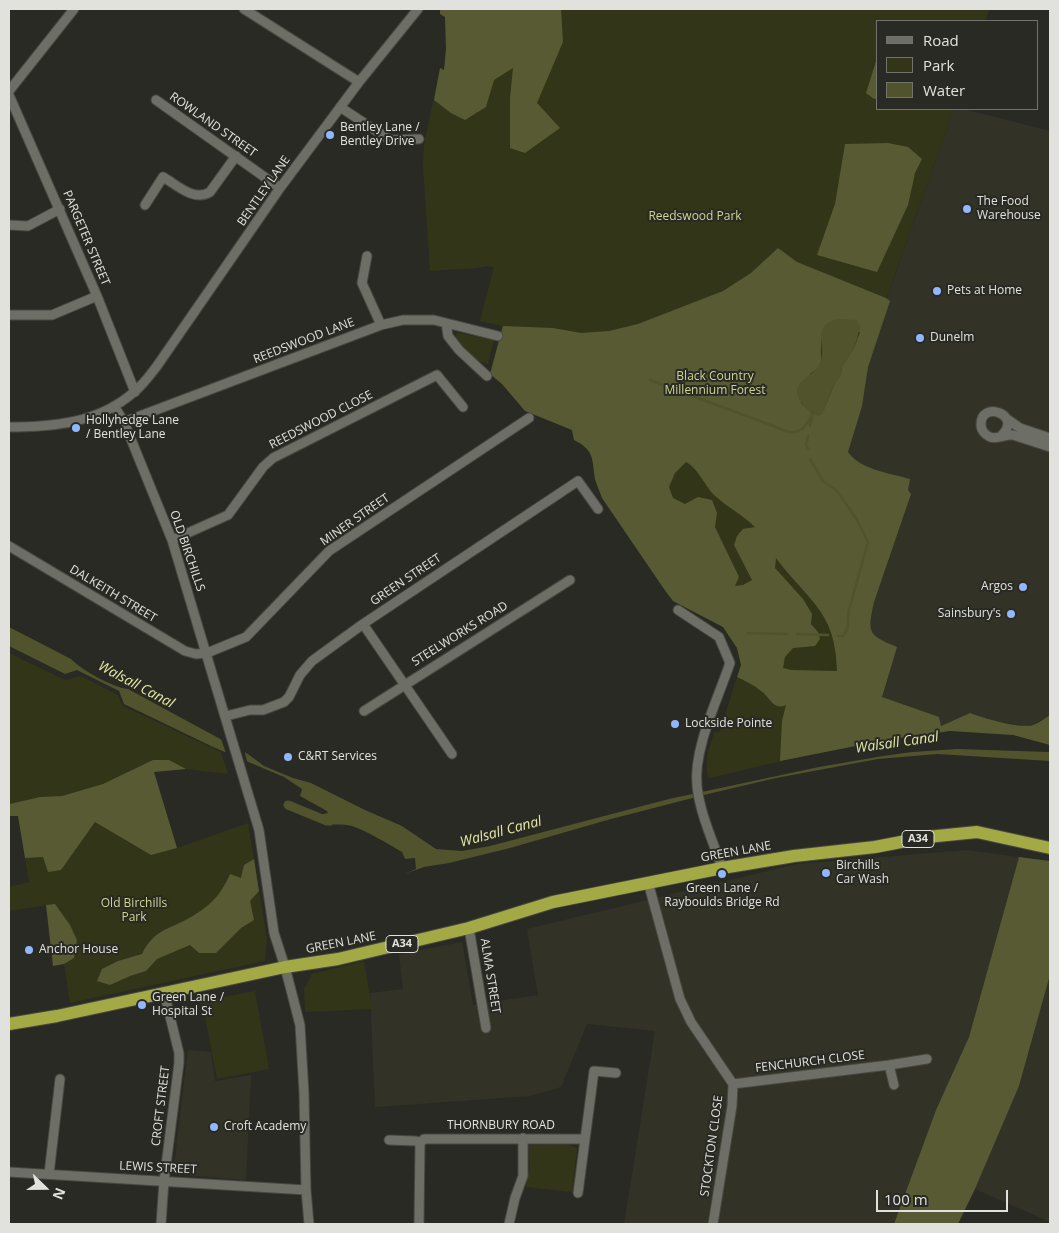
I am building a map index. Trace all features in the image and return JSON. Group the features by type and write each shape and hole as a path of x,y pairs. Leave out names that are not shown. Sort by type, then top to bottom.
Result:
{"highway":[{"name":"GREEN LANE","path":"9,1024 57,1016 285,967 338,959 470,928 552,902 722,868 794,856 875,847 927,837 978,832 1045,847"}],"street":[{"path":"9,91 74,9"},
{"path":"244,9 359,82"},
{"name":"BENTLEY LANE","path":"135,392 157,366 280,188 359,82 418,9"},
{"name":"PARGETER STREET","path":"9,95 97,296 135,392"},
{"name":"ROWLAND STREET","path":"156,100 280,188"},
{"path":"340,107 390,140 419,140"},
{"path":"145,205 163,177 193,196 210,192 236,156"},
{"path":"9,225 28,226 60,209"},
{"path":"367,256 362,283 381,325"},
{"path":"9,315 52,315 97,296"},
{"name":"REEDSWOOD LANE","path":"124,422 381,325 403,320 434,320 498,336"},
{"path":"446,323 448,336 459,350 487,376"},
{"name":"REEDSWOOD CLOSE","path":"172,540 228,516 263,467 273,458 436,376 463,407"},
{"path":"9,427 57,426 84,419 114,406 135,392"},
{"name":"OLD BIRCHILLS","path":"114,406 124,422 172,540 207,653 259,830 274,932 285,967"},
{"path":"1050,438 1020,428 1001,413 992,411 984,416 981,423 983,432 990,437 1013,435 1050,447"},
{"name":"MINER STREET","path":"207,653 246,637 329,551 529,418"},
{"path":"1002,435 1007,428 1007,419"},
{"name":"GREEN STREET","path":"226,716 250,710 263,710 284,702 300,675 312,661 363,624 578,481 598,509"},
{"name":"DALKEITH STREET","path":"9,546 185,651 196,654 207,653"},
{"name":"STEELWORKS ROAD","path":"364,711 570,580"},
{"path":"678,610 719,637 730,664 700,753 697,771 700,803 722,868"},
{"path":"363,624 452,754"},
{"name":"STOCKTON CLOSE","path":"648,882 680,1000 691,1022 734,1084 713,1224"},
{"name":"ALMA STREET","path":"470,928 486,1028"},
{"path":"285,967 300,1025 308,1224"},
{"name":"CROFT STREET","path":"161,1224 164,1181 179,1063 179,1053 164,992"},
{"name":"FENCHURCH CLOSE","path":"734,1084 889,1066 927,1058"},
{"path":"889,1066 894,1086"},
{"path":"578,1193 594,1071 616,1073"},
{"path":"49,1174 60,1079"},
{"path":"509,1224 514,1198 522,1176 523,1138"},
{"name":"THORNBURY ROAD","path":"389,1140 416,1141 420,1143 424,1139 584,1139"},
{"path":"419,1224 420,1143"},
{"name":"LEWIS STREET","path":"9,1172 306,1190"}],"shaded area":[{"path":"954,110 967,110 1050,131 1050,715 1032,725 1026,726 994,721 970,713 941,726 892,727 859,637 829,460"},
{"path":"967,850 1019,857 969,1037 936,1110 894,1224 624,1224 655,1031 587,1024 561,1087 531,1096 375,1107 370,993 403,989 399,954 462,942 473,1005 538,995 527,929 796,864"},
{"path":"1050,975 1050,1222 975,1189 1019,1086"},
{"name":"Croft Academy","path":"188,1050 211,1052 215,1081 251,1075 246,1180 173,1174"}],"green space":[{"name":"Reedswood Park","path":"440,9 990,9 985,20 876,20 876,110 954,110 829,459 859,636 876,690 886,740 825,751 709,778 707,760 709,749 715,731 719,733 741,665 737,648 723,627 673,601 602,498 595,479 591,456 586,448 574,440 572,430 525,410 502,384 490,374 502,326 480,321 494,267 430,271 423,165 424,145 440,68 444,70 446,49 445,17 440,14"},
{"path":"440,9 561,9 563,42 537,103 560,128 525,153 510,148 510,98 513,68 494,80 486,107 465,120 451,113 434,100 440,68 444,70 446,49 445,17 440,14"},
{"path":"876,61 876,98 866,93"},
{"path":"888,143 908,147 922,159 915,173 908,205 877,272 817,255 835,204 845,144"},
{"name":"Black Country Millennium Forest","path":"778,248 797,262 890,301 868,367 862,406 848,452 860,463 868,467 910,479 908,490 911,494 874,602 871,620 872,632 875,636 897,647 882,697 939,717 941,726 970,713 1019,726 1033,725 1050,715 1050,745 1013,735 950,731 886,740 780,761 782,721 786,705 775,705 758,689 737,677 741,665 737,648 723,627 673,601 602,498 595,479 591,456 586,448 574,440 572,430 525,411 502,384 490,374 503,326 553,328 581,333 609,331 638,324 723,291 751,273","holes":["860,332 854,348 842,366 841,374 824,409 813,414 801,403 810,374 818,368 821,362 821,339","686,462 691,465 714,495 755,527 743,529 737,536 734,545 752,580 743,585 735,586 739,577 715,527 717,513 712,500 698,497 685,504 673,498 669,487 675,473","776,558 826,620 832,634 837,671 791,670 783,668 785,657 793,648 815,646 820,639 818,632 811,624 812,614 803,599 775,568"]},
{"path":"456,334 494,340 488,364 477,360 462,349 457,340"},
{"name":"Old Birchills Park","path":"9,653 65,680 81,676 118,695 123,706 221,752 228,774 186,769 154,772 177,848 248,823 267,940 265,961 70,1003 55,904 9,911 9,887 29,882 18,816 9,816"},
{"path":"153,760 169,760 186,769 154,772 177,848 151,855 95,822 61,870 48,872 43,857 25,858 18,816 9,816 10,804 40,797 62,796 103,784"},
{"path":"1019,857 1050,861 1050,975 1019,1086 958,1224 894,1224 936,1110 969,1037"},
{"path":"254,859 259,891 250,901 254,920 241,928 216,953 199,953 190,945 157,959 146,971 110,985 97,981 102,969 118,961 142,954 157,935 204,909 219,894 230,874 241,878 244,865"},
{"path":"55,904 70,925 77,940 74,958 64,964 53,966 46,905"},
{"path":"364,961 372,1009 305,1012 304,989 312,974"},
{"path":"255,991 269,1069 217,1079 202,1001"},
{"path":"567,1144 577,1148 572,1192 526,1187 530,1166 528,1145"}],"water":[{"path":"837,319 857,320 860,326 854,348 842,366 841,374 835,383 822,414 819,416 807,409 797,395 797,389 804,379 819,366 822,354 821,336 824,326"},
{"path":"9,627 71,659 98,678 128,689 248,754 264,766 311,783 402,826 436,849 462,851 490,846 669,799 819,767 883,756 957,749 1050,752 1050,761 937,754 878,759 776,778 708,794 510,848 424,867 404,874 416,869 415,858 405,859 402,852 358,828 322,822 318,819 319,815 328,813 327,811 300,796 302,789 284,777 213,747 124,704 119,691 77,670 65,674 9,646"}],"pier":[{"path":"220,736 244,749 248,765 227,756"}],"waterway":[{"path":"650,380 789,432 801,430 813,414"},
{"path":"810,426 812,418"},
{"path":"808,436 806,444 808,449"},
{"path":"810,459 823,481 836,490 847,505 868,542 849,610 847,630 843,636 838,636"},
{"path":"747,633 787,634"},
{"path":"797,634 828,635"},
{"path":"288,805 330,821"}],"place":[{"name":"Bentley Lane / Bentley Drive","path":"330,135"},
{"name":"The Food Warehouse","path":"967,209"},
{"name":"Pets at Home","path":"937,291"},
{"name":"Dunelm","path":"920,338"},
{"name":"Hollyhedge Lane / Bentley Lane","path":"76,428"},
{"name":"Argos","path":"1023,587"},
{"name":"Sainsbury's","path":"1011,614"},
{"name":"Lockside Pointe","path":"675,724"},
{"name":"C&RT Services","path":"288,757"},
{"name":"Birchills Car Wash","path":"826,873"},
{"name":"Green Lane / Rayboulds Bridge Rd","path":"722,874"},
{"name":"Anchor House","path":"29,950"},
{"name":"Green Lane / Hospital St","path":"142,1005"},
{"name":"Croft Academy","path":"214,1127"}],"water label":[{"name":"Walsall Canal","path":"136,685"},
{"name":"Walsall Canal","path":"897,743"},
{"name":"Walsall Canal","path":"501,832"}]}
